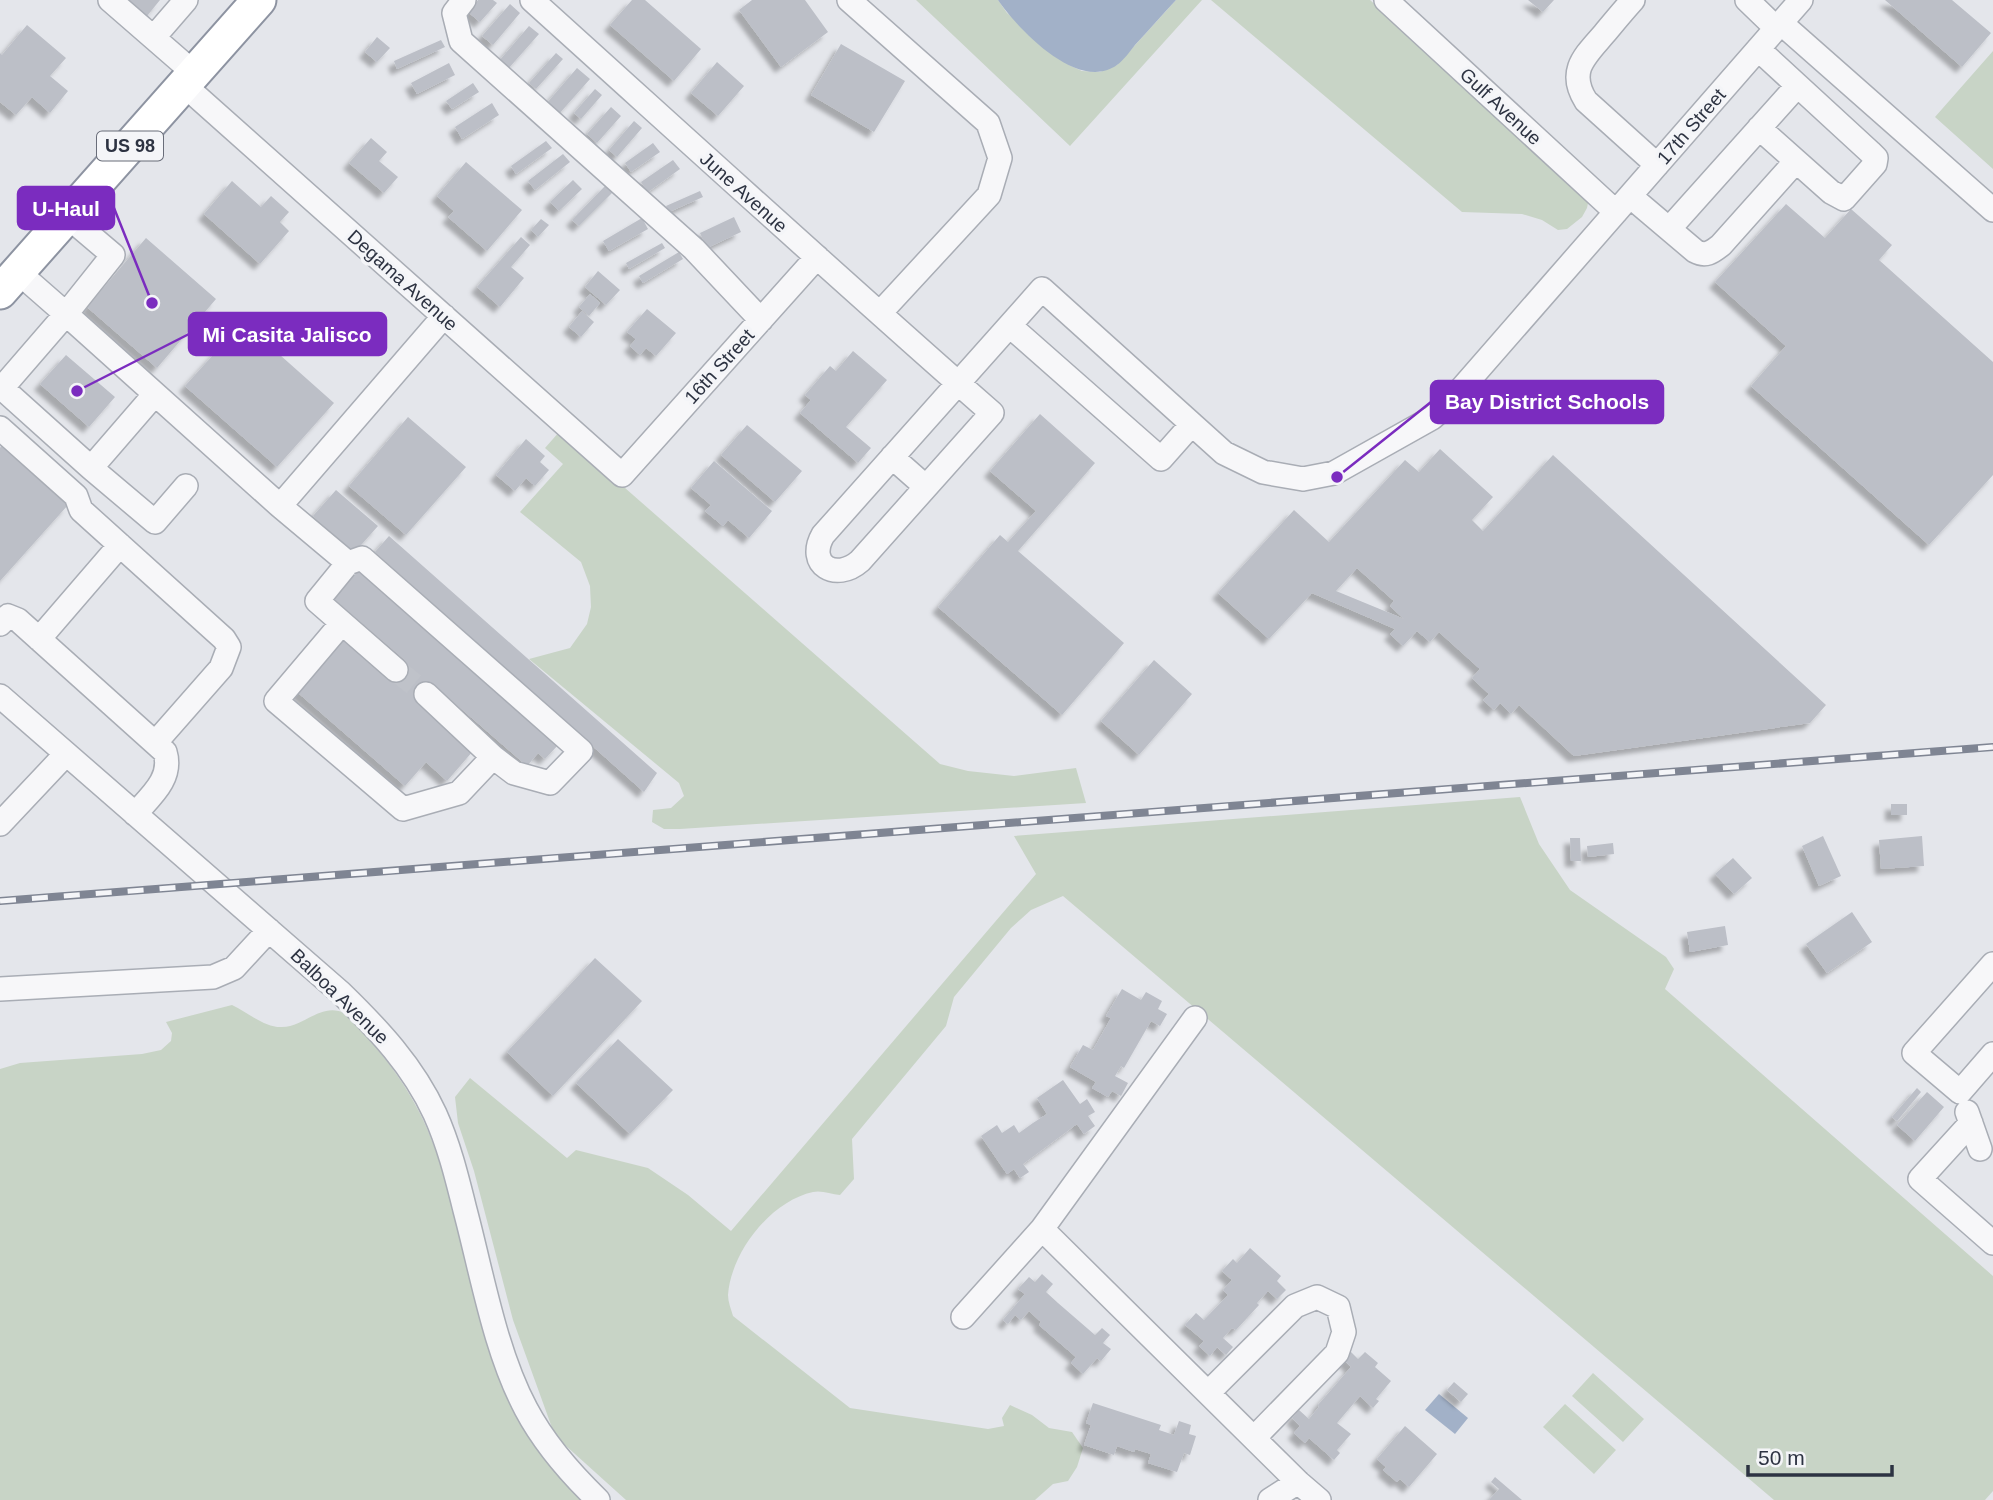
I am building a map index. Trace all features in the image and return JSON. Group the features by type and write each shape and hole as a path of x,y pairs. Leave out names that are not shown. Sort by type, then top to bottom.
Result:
{"highway":[{"name":"US 98","path":"9,282 257,0"}],"street":[{"name":"Degama Avenue","path":"110,0 154,37 189,79 444,316 622,475"},
{"path":"154,37 186,0"},
{"path":"464,0 454,13 461,41 694,249 761,320"},
{"name":"June Avenue","path":"532,0 992,413 926,487"},
{"path":"849,0 988,123 1000,158 989,195 880,313"},
{"name":"Gulf Avenue","path":"1386,0 1623,204 1669,229 1701,255 1710,253 1721,245 1796,161"},
{"path":"1633,0 1583,58 1578,89 1586,101 1657,165"},
{"path":"1747,0 1993,210"},
{"name":"17th Street","path":"1010,326 1042,289 1224,453 1237,461 1283,477 1303,478 1342,469 1440,412 1801,0"},
{"path":"1758,49 1875,158 1875,164 1844,199 1831,192 1759,128"},
{"path":"1669,229 1797,86"},
{"path":"67,216 113,255 66,314 1,387 155,522 186,486"},
{"name":"16th Street","path":"622,475 817,257"},
{"path":"9,282 66,314 280,506 348,563"},
{"path":"280,506 444,316"},
{"path":"892,457 926,487 853,567 841,571 824,565 817,552 821,537 892,457 958,383 1010,326 1161,459 1192,424"},
{"path":"91,468 155,394"},
{"path":"0,428 76,496 81,510 229,646 221,668 156,742"},
{"path":"39,639 120,545"},
{"path":"396,670 317,601 348,563 362,558 581,751 550,783 514,772 493,757 426,694"},
{"path":"0,624 8,616 18,620 165,752 167,760 163,781 135,814"},
{"path":"342,623 276,701 403,809 459,793 493,757"},
{"name":"Balboa Avenue","path":"0,696 269,930 369,1021 392,1046 422,1089 448,1148 500,1345 520,1398 550,1447 598,1500"},
{"path":"0,824 66,754"},
{"path":"0,989 200,980 214,977 234,968 269,930"},
{"path":"1989,1148 1971,1123 1960,1092 1914,1053 1993,964"},
{"path":"963,1317 1042,1229 1195,1018"},
{"path":"1960,1092 1993,1054"},
{"path":"1971,1123 1920,1180 1993,1242"},
{"path":"1042,1229 1319,1500"},
{"path":"1208,1392 1295,1307 1317,1297 1338,1307 1344,1332 1337,1353 1254,1438"},
{"path":"1270,1500 1298,1482"}],"green space":[{"path":"916,0 998,0 1007,13 1069,65 1082,71 1100,72 1117,65 1176,0 1202,0 1070,146"},
{"path":"1211,0 1370,0 1589,198 1582,217 1567,229 1558,230 1542,220 1522,214 1462,212"},
{"path":"1993,51 1993,169 1935,117"},
{"path":"560,431 940,764 968,771 1014,776 1076,768 1086,803 680,829 664,829 652,822 653,810 671,808 684,796 679,783 529,659 570,648 587,624 591,607 590,586 581,562 520,512 563,464 545,448"},
{"path":"1520,797 1539,844 1570,890 1666,957 1674,969 1665,989 1993,1276 1993,1491 1985,1500 1774,1500 1063,896 1031,910 1011,928 954,997 946,1026 852,1139 854,1179 840,1195 813,1192 797,1197 768,1217 745,1246 731,1279 728,1295 733,1316 850,1408 988,1429 1004,1426 1002,1418 1010,1405 1032,1415 1049,1428 1072,1432 1083,1448 1077,1467 1068,1481 1053,1484 1035,1500 626,1500 555,1436 513,1320 474,1171 458,1123 455,1097 470,1078 567,1158 576,1150 648,1168 688,1195 731,1231 1036,874 1014,836"},
{"path":"232,1005 276,1027 290,1026 328,1011 345,1013 373,1043 398,1076 419,1111 435,1149 499,1378 528,1433 584,1500 0,1500 0,1069 20,1063 142,1054 161,1050 171,1041 172,1033 166,1022"},
{"path":"1593,1373 1644,1419 1623,1442 1572,1396"},
{"path":"1565,1404 1616,1450 1594,1474 1543,1427"}],"water":[{"path":"998,0 1176,0 1117,65 1102,71 1085,71 1050,54 1034,41"},
{"path":"1439,1394 1468,1418 1455,1434 1425,1410"}],"building":[{"path":"129,0 160,0 147,16"},
{"path":"478,0 493,0 497,3 480,22 468,12"},
{"path":"632,0 645,0 701,49 674,81 610,25"},
{"path":"752,0 805,0 828,32 781,67 739,10"},
{"path":"1528,0 1554,0 1543,12"},
{"path":"1885,0 1952,0 1991,33 1962,67"},
{"path":"510,4 520,13 493,45 482,36"},
{"path":"27,25 66,58 50,76 68,91 50,113 32,97 16,115 0,102 0,53 2,55"},
{"path":"529,26 539,34 508,69 499,61"},
{"path":"377,37 390,48 377,62 365,52"},
{"path":"441,40 445,47 397,69 394,61"},
{"path":"841,44 905,81 874,132 811,95"},
{"path":"556,53 563,59 536,89 529,83"},
{"path":"717,62 744,86 718,116 691,93"},
{"path":"449,63 455,75 417,94 411,83"},
{"path":"577,68 590,79 559,114 547,103"},
{"path":"473,83 479,92 452,109 446,101"},
{"path":"595,89 602,95 581,119 574,113"},
{"path":"492,103 499,115 462,139 455,127"},
{"path":"611,107 621,116 597,143 587,134"},
{"path":"634,121 642,128 617,157 609,150"},
{"path":"371,138 387,152 379,161 398,177 384,193 349,163"},
{"path":"546,141 552,148 516,174 511,166"},
{"path":"653,143 660,152 631,172 625,163"},
{"path":"563,154 570,162 535,190 528,181"},
{"path":"673,160 680,169 648,192 641,182"},
{"path":"466,162 522,210 487,251 448,217 454,211 437,196"},
{"path":"573,180 582,189 559,211 550,202"},
{"path":"232,181 261,207 271,196 289,212 280,222 289,231 260,264 204,214"},
{"path":"606,185 613,192 579,226 572,220"},
{"path":"700,191 703,197 669,212 666,206"},
{"path":"1786,204 1825,238 1851,209 1892,245 1879,260 1993,362 1993,475 1929,545 1751,386 1786,346 1715,282"},
{"path":"734,217 741,232 707,248 700,233"},
{"path":"642,218 648,229 609,251 603,241"},
{"path":"541,219 549,225 538,237 531,230"},
{"path":"521,237 530,245 511,267 524,278 500,307 477,287"},
{"path":"146,238 216,299 157,368 87,307"},
{"path":"662,243 665,248 629,269 626,263"},
{"path":"679,252 683,259 643,283 639,276"},
{"path":"598,271 620,290 606,305 585,287"},
{"path":"590,294 600,303 589,316 579,307"},
{"path":"647,309 676,333 656,356 646,348 640,355 630,346 636,339 627,332"},
{"path":"582,311 594,322 581,337 569,327"},
{"path":"243,322 334,403 277,467 185,386"},
{"path":"853,351 887,380 846,427 871,448 858,463 800,413 811,400 805,395 830,366 836,371"},
{"path":"66,355 115,397 89,427 40,384"},
{"path":"1040,414 1095,463 1018,551 1124,643 1062,715 938,607 1000,535 1008,542 1036,511 990,471"},
{"path":"408,417 466,467 406,535 349,486"},
{"path":"747,425 802,471 775,502 721,455"},
{"path":"526,439 545,456 540,462 549,470 535,486 526,478 515,491 496,475"},
{"path":"1,446 68,505 0,581 0,448"},
{"path":"1440,449 1493,497 1472,520 1483,531 1553,455 1826,705 1810,723 1574,756 1519,705 1511,714 1500,703 1494,710 1483,700 1489,694 1472,678 1480,669 1439,632 1430,642 1417,631 1403,646 1390,634 1395,629 1312,593 1269,639 1218,593 1294,510 1329,542 1405,460 1419,472","holes":["1357,568 1394,601 1390,606 1404,619 1336,591"]},
{"path":"714,461 772,511 749,538 728,520 723,526 705,511 711,505 691,488"},
{"path":"336,490 378,526 354,553 313,516"},
{"path":"389,536 657,773 644,792 375,552"},
{"path":"359,570 559,744 545,759 538,753 527,766 434,685 418,703 473,751 447,781 426,762 405,786 296,691 343,638 389,678 405,660 334,599"},
{"path":"1154,660 1192,694 1139,755 1101,721"},
{"path":"1891,804 1907,804 1907,815 1891,815"},
{"path":"1823,836 1841,876 1819,886 1802,846"},
{"path":"1922,836 1924,866 1881,869 1879,840"},
{"path":"1570,838 1580,838 1581,861 1571,861"},
{"path":"1613,843 1614,854 1588,857 1587,846"},
{"path":"1733,858 1752,878 1734,894 1715,874"},
{"path":"1852,912 1872,942 1827,973 1806,944"},
{"path":"1725,926 1728,945 1690,952 1687,932"},
{"path":"595,958 642,1001 553,1096 507,1052"},
{"path":"1122,989 1141,1000 1146,992 1162,1001 1158,1009 1167,1014 1160,1026 1151,1021 1124,1068 1121,1066 1115,1076 1128,1083 1121,1096 1112,1091 1108,1097 1092,1088 1096,1082 1070,1067 1083,1045 1093,1050 1111,1018 1106,1016"},
{"path":"618,1039 673,1090 630,1134 576,1083"},
{"path":"1063,1080 1080,1104 1087,1099 1095,1112 1088,1116 1095,1126 1084,1134 1077,1124 1023,1164 1029,1172 1020,1178 1014,1169 1007,1174 981,1136 997,1125 1002,1133 1014,1125 1019,1133 1047,1114 1037,1098"},
{"path":"1917,1088 1921,1092 1897,1121 1892,1117"},
{"path":"1927,1092 1944,1107 1915,1141 1897,1125"},
{"path":"1250,1248 1281,1276 1277,1281 1286,1290 1277,1299 1268,1291 1236,1330 1232,1328 1223,1338 1233,1347 1226,1355 1217,1347 1210,1356 1199,1346 1204,1341 1185,1325 1196,1313 1204,1320 1228,1295 1223,1290 1232,1280 1222,1271 1233,1259 1237,1263"},
{"path":"1042,1274 1053,1284 1046,1292 1058,1303 1095,1335 1102,1328 1110,1335 1103,1343 1111,1349 1101,1361 1097,1358 1083,1374 1071,1363 1076,1357 1039,1325 1041,1322 1029,1311 1021,1320 1015,1315 1008,1324 1003,1320 1025,1294 1018,1289 1029,1277 1035,1282"},
{"path":"1350,1351 1358,1359 1365,1352 1378,1363 1375,1367 1391,1381 1376,1399 1379,1401 1373,1408 1360,1396 1337,1423 1351,1434 1337,1450 1340,1453 1334,1460 1309,1438 1305,1443 1294,1433 1300,1426 1292,1418 1299,1410 1309,1419 1351,1367 1343,1359"},
{"path":"1454,1382 1468,1394 1461,1402 1447,1390"},
{"path":"1093,1403 1161,1425 1159,1430 1174,1435 1179,1421 1191,1425 1189,1434 1196,1436 1190,1455 1184,1453 1177,1472 1148,1463 1151,1454 1135,1449 1134,1452 1117,1446 1114,1455 1084,1445 1091,1425 1086,1423"},
{"path":"1405,1426 1437,1454 1409,1487 1400,1479 1397,1482 1383,1470 1386,1467 1377,1459"},
{"path":"1495,1477 1522,1500 1489,1500 1499,1489 1491,1482"}],"tunnel":[{"path":"396,670 426,694"}],"railway":[{"path":"0,901 1993,747"}],"place":[{"name":"U-Haul","path":"152,303"},
{"name":"Mi Casita Jalisco","path":"77,391"},
{"name":"Bay District Schools","path":"1337,477"}]}
